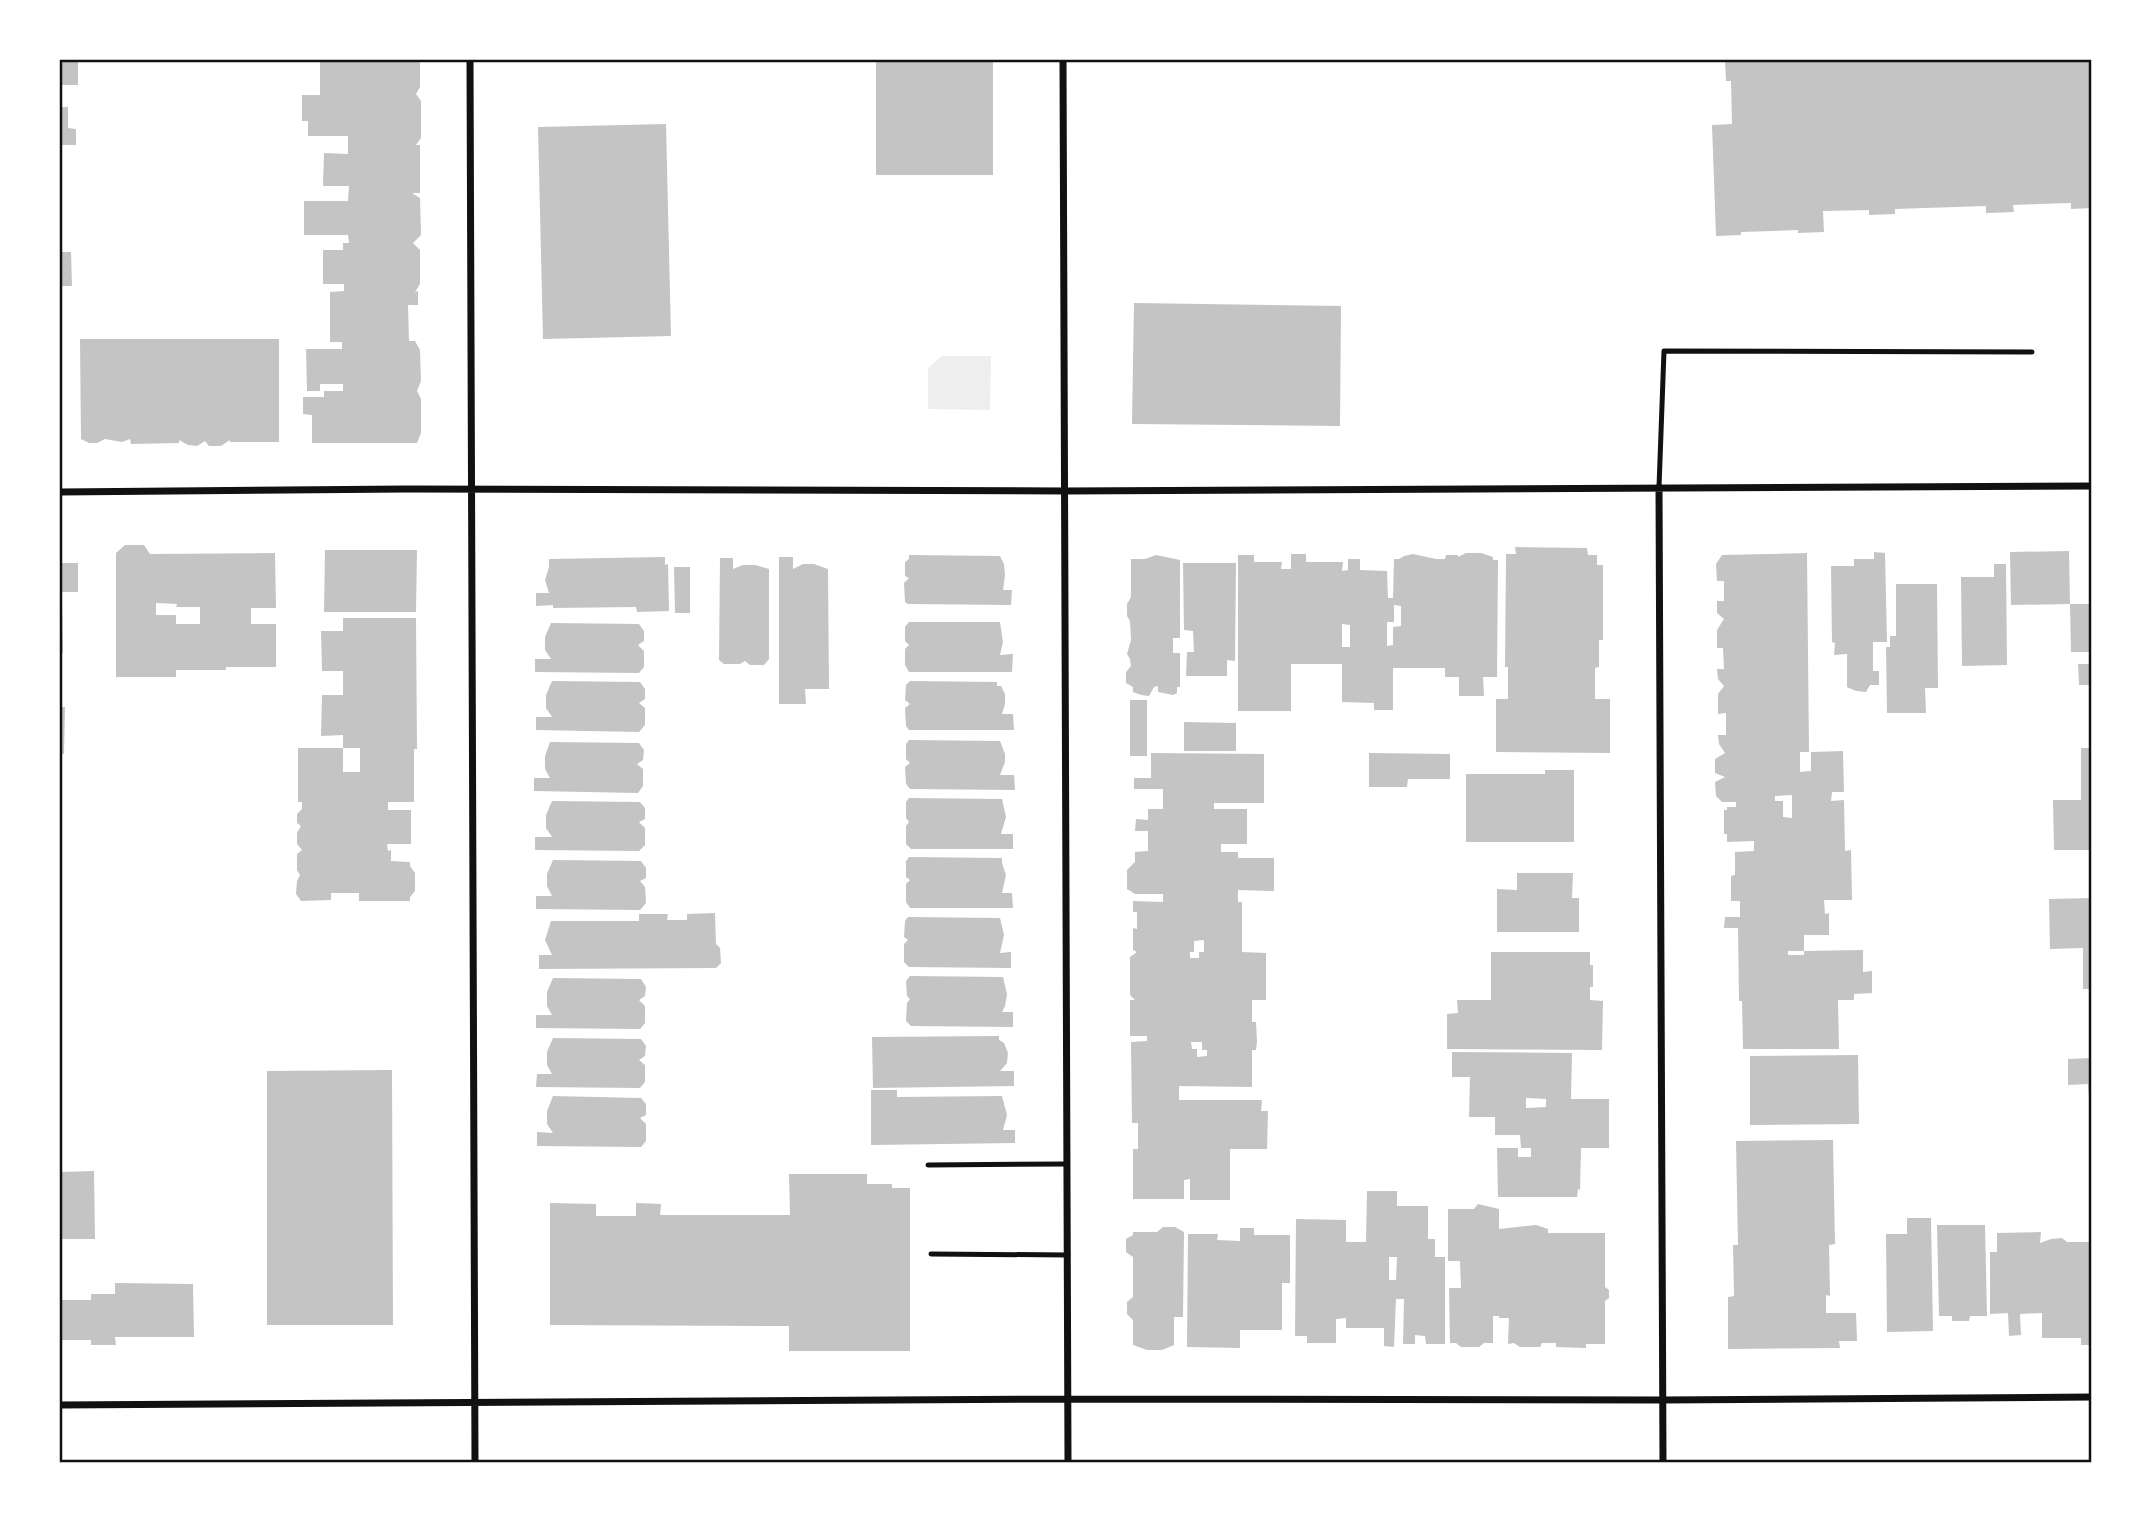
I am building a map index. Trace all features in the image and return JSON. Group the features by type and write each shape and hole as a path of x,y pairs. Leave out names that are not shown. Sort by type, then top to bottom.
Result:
{"street":[{"path":"470,60 475,1462"},
{"path":"1063,60 1069,1462"},
{"path":"60,492 2091,486"},
{"path":"1660,487 1663,1462"},
{"path":"60,1405 1068,1399 1663,1400 2091,1396"}],"lane":[{"path":"1660,487 1664,351 2032,352"},
{"path":"928,1166 1067,1164"},
{"path":"930,1254 1068,1255"}],"shaded area":[{"path":"942,356 991,356 990,410 928,409 928,368"}],"building":[{"path":"60,60 78,60 78,85 60,85"},
{"path":"320,60 420,60 420,87 416,94 421,101 421,138 416,145 420,145 420,193 412,193 420,198 421,235 413,243 420,250 420,284 415,292 418,291 418,305 408,305 409,341 415,341 420,350 421,381 417,391 421,399 421,433 417,443 312,443 312,415 303,414 303,397 324,397 324,391 343,391 343,384 320,384 320,391 307,391 306,349 342,349 342,342 330,342 330,292 344,291 344,284 323,284 323,250 343,250 343,243 349,243 348,235 304,235 304,201 348,201 349,186 323,186 324,153 348,154 348,136 308,136 308,121 302,121 302,95 320,95"},
{"path":"876,60 993,60 993,175 876,175"},
{"path":"1725,60 2092,60 2092,208 2071,209 2071,203 2013,205 2014,212 1986,213 1986,206 1895,209 1895,214 1869,215 1869,210 1823,211 1824,232 1741,232 1741,235 1716,236 1712,125 1732,124 1731,81 1726,81"},
{"path":"60,107 68,107 68,128 76,129 76,145 60,145"},
{"path":"666,124 671,336 543,339 538,127"},
{"path":"60,252 71,252 72,286 60,286"},
{"path":"1134,303 1341,306 1340,426 1132,424"},
{"path":"80,339 279,339 279,442 230,440 221,446 209,446 205,441 197,446 179,440 179,443 131,444 130,439 122,442 105,439 89,443 81,439"},
{"path":"125,545 144,545 150,554 275,553 276,608 251,608 251,624 276,624 276,667 176,670 176,677 116,677 116,553","holes":["156,603 177,604 176,607 200,607 200,624 176,624 176,615 156,615"]},
{"path":"1515,547 1587,548 1588,555 1597,555 1597,565 1603,565 1603,640 1599,640 1599,667 1595,668 1595,699 1610,699 1610,753 1496,752 1496,699 1508,699 1508,667 1505,667 1506,554 1516,554"},
{"path":"325,550 417,550 416,612 324,612"},
{"path":"2069,551 2070,604 2011,605 2010,552"},
{"path":"1874,552 1885,553 1887,642 1873,642 1873,671 1879,671 1879,685 1870,685 1866,692 1847,687 1847,654 1834,655 1831,566 1854,566 1854,559 1874,559"},
{"path":"1466,553 1481,553 1498,560 1497,677 1483,677 1484,696 1459,696 1459,677 1445,677 1445,668 1393,668 1393,710 1374,710 1374,703 1342,702 1342,664 1291,664 1291,711 1238,711 1238,555 1254,555 1254,562 1282,562 1281,569 1291,569 1291,554 1306,554 1306,562 1343,562 1342,571 1348,570 1348,559 1360,559 1360,570 1387,571 1388,598 1393,598 1394,559 1413,554 1436,559 1445,559 1446,555 1458,557","holes":["1394,605 1401,606 1401,626 1393,627 1393,645 1387,646 1387,622 1394,622","1342,624 1350,625 1350,647 1342,647"]},
{"path":"1807,553 1809,752 1800,752 1800,772 1811,771 1811,752 1843,751 1844,792 1832,792 1831,801 1844,800 1845,851 1851,850 1852,900 1824,900 1825,914 1829,913 1829,935 1804,935 1804,951 1863,950 1863,972 1872,971 1872,993 1854,994 1854,1000 1838,1000 1839,1049 1743,1049 1738,928 1724,928 1725,917 1740,917 1740,901 1731,901 1735,852 1754,851 1754,841 1727,842 1727,834 1724,834 1724,810 1727,810 1727,807 1736,807 1736,802 1722,802 1716,796 1715,782 1725,777 1715,773 1715,759 1725,753 1719,744 1718,735 1726,735 1726,713 1718,714 1718,694 1724,686 1718,679 1717,669 1724,669 1723,648 1717,648 1717,630 1724,619 1717,613 1717,601 1724,601 1724,581 1717,581 1716,564 1722,555","holes":["1792,795 1792,818 1783,817 1783,801 1775,801 1775,796","1788,951 1804,951 1804,955 1788,955"]},
{"path":"909,555 1000,556 1005,575 1003,590 1012,590 1011,605 908,604 905,602 904,583 909,578 905,576 905,562"},
{"path":"1156,555 1180,560 1180,638 1173,638 1173,653 1180,653 1180,687 1177,687 1177,693 1173,695 1158,692 1158,686 1154,687 1149,696 1133,692 1133,687 1126,683 1126,672 1131,666 1127,654 1131,640 1127,604 1131,597 1131,559 1145,559"},
{"path":"665,557 665,565 668,564 669,611 637,612 636,607 536,606 536,593 549,593 545,580 549,559"},
{"path":"779,557 793,557 793,569 803,564 814,564 828,569 829,689 805,689 806,704 779,704"},
{"path":"720,558 733,558 733,569 743,565 755,565 769,569 769,659 764,665 750,665 745,661 740,664 724,664 719,660"},
{"path":"60,563 78,563 78,592 60,592"},
{"path":"1183,563 1236,563 1235,661 1227,660 1227,676 1186,676 1187,652 1194,652 1193,631 1184,630"},
{"path":"1994,564 2006,564 2007,665 1962,666 1961,577 1994,577"},
{"path":"674,567 690,567 690,613 675,613"},
{"path":"1896,584 1937,584 1938,688 1925,688 1926,713 1887,713 1886,647 1890,647 1890,636 1896,636"},
{"path":"62,602 63,653 60,652"},
{"path":"2070,604 2092,604 2092,652 2071,652"},
{"path":"343,618 416,618 417,749 414,749 414,802 388,802 388,810 411,810 411,844 387,844 388,851 391,850 391,861 410,862 415,873 415,891 410,901 359,901 359,893 331,893 331,900 301,901 296,894 300,875 297,870 297,854 302,850 297,844 297,833 301,826 297,823 297,814 302,809 302,802 298,802 298,748 343,748 343,735 321,736 322,695 343,695 343,671 322,671 321,631 343,631","holes":["343,748 360,748 360,772 343,772"]},
{"path":"909,622 1000,622 1003,642 1000,655 1013,654 1012,672 909,672 905,665 905,649 909,645 905,641 905,627"},
{"path":"551,623 639,624 644,631 644,641 638,645 644,651 644,667 639,673 535,672 535,659 551,659 545,650 545,637"},
{"path":"2078,664 2092,664 2092,685 2079,685"},
{"path":"552,681 640,682 645,689 645,699 639,703 645,708 645,725 639,732 536,730 536,717 552,717 546,708 546,695"},
{"path":"910,681 997,682 997,686 1001,686 1005,694 1002,714 1013,714 1014,730 909,730 906,726 905,708 910,704 905,700 906,685"},
{"path":"1130,700 1147,700 1147,756 1130,756"},
{"path":"60,707 65,707 64,754 60,754"},
{"path":"1184,722 1236,723 1236,751 1184,751"},
{"path":"909,740 1000,741 1005,762 1000,775 1014,775 1015,790 910,789 906,784 905,767 910,763 906,759 906,744"},
{"path":"550,742 639,743 644,750 643,760 637,764 643,769 643,786 638,793 534,791 534,778 550,778 545,769 545,756"},
{"path":"2081,748 2092,748 2092,850 2054,850 2053,800 2081,800"},
{"path":"1151,753 1264,754 1264,803 1214,803 1214,809 1247,809 1247,844 1221,844 1221,852 1238,852 1238,858 1274,858 1274,891 1238,890 1238,902 1242,902 1242,952 1266,953 1266,1000 1252,1000 1252,1022 1256,1022 1257,1042 1256,1050 1252,1050 1252,1087 1179,1086 1179,1100 1262,1100 1261,1111 1268,1111 1267,1149 1230,1149 1230,1200 1190,1200 1190,1179 1184,1180 1184,1199 1133,1199 1133,1149 1138,1149 1138,1123 1132,1123 1131,1042 1147,1041 1147,1036 1130,1036 1130,1000 1135,1000 1130,995 1130,957 1137,952 1133,950 1133,928 1137,929 1137,912 1133,912 1133,901 1163,902 1163,894 1135,894 1127,889 1127,870 1135,862 1135,852 1148,851 1148,831 1135,831 1136,819 1148,820 1148,809 1163,809 1163,789 1134,789 1134,778 1151,778","holes":["1204,940 1204,952 1199,952 1199,958 1190,958 1190,952 1194,952 1194,941","1191,1042 1202,1042 1202,1050 1207,1050 1207,1056 1197,1057 1197,1049 1192,1049"]},
{"path":"1369,753 1450,754 1450,779 1408,779 1407,787 1369,787"},
{"path":"1545,770 1574,770 1574,842 1466,842 1466,774 1545,774"},
{"path":"909,798 1002,799 1006,817 1001,834 1013,834 1013,849 911,849 906,844 906,826 909,822 906,818 906,802"},
{"path":"552,801 640,802 645,808 645,819 639,822 645,828 645,845 639,851 535,850 535,837 552,837 546,828 546,815"},
{"path":"909,857 1002,858 1006,875 1002,893 1012,893 1013,908 910,908 906,902 906,884 910,880 906,877 906,861"},
{"path":"553,860 641,861 646,868 646,878 640,881 645,887 646,903 640,910 536,909 536,896 552,896 547,886 547,874"},
{"path":"1517,873 1573,873 1572,898 1579,898 1579,932 1497,932 1497,889 1517,890"},
{"path":"2092,898 2092,989 2083,989 2083,948 2050,949 2049,899"},
{"path":"715,913 716,944 720,948 721,963 716,968 539,969 539,955 552,955 545,940 551,921 639,921 639,914 668,914 667,920 687,920 687,914"},
{"path":"908,917 1000,918 1004,935 1000,953 1011,952 1011,968 909,967 904,962 904,944 908,940 904,937 905,921"},
{"path":"1491,952 1590,952 1593,987 1590,987 1590,1000 1603,1001 1602,1050 1447,1049 1447,1014 1458,1013 1457,1000 1491,1000"},
{"path":"910,976 1003,977 1007,994 1002,1012 1013,1012 1013,1027 911,1026 906,1021 907,1003 910,999 907,996 906,981"},
{"path":"553,978 641,979 646,987 645,996 639,1000 645,1006 645,1023 640,1029 536,1028 536,1015 552,1015 547,1006 547,992"},
{"path":"999,1036 1008,1053 1007,1063 1000,1071 1014,1071 1014,1086 873,1088 872,1037"},
{"path":"553,1038 641,1039 646,1046 645,1056 639,1060 645,1065 645,1082 640,1088 536,1087 537,1074 552,1074 547,1065 547,1052"},
{"path":"1452,1052 1572,1053 1571,1099 1609,1099 1609,1148 1581,1148 1580,1190 1578,1189 1577,1197 1498,1197 1497,1148 1518,1148 1518,1157 1531,1157 1531,1148 1521,1148 1520,1135 1495,1135 1495,1117 1469,1117 1470,1077 1452,1077","holes":["1526,1098 1546,1099 1546,1107 1526,1108"]},
{"path":"1858,1055 1859,1124 1750,1125 1750,1056"},
{"path":"2092,1058 2092,1098 2089,1098 2088,1084 2068,1085 2068,1059"},
{"path":"392,1070 393,1325 267,1325 267,1071"},
{"path":"871,1090 897,1090 897,1097 1002,1096 1007,1115 1003,1130 1015,1130 1015,1143 871,1145"},
{"path":"553,1096 641,1098 646,1104 646,1115 640,1118 646,1124 646,1141 641,1147 537,1146 537,1132 553,1133 547,1124 547,1111"},
{"path":"1833,1140 1835,1244 1829,1245 1830,1296 1826,1295 1826,1313 1856,1313 1857,1341 1839,1341 1840,1348 1728,1349 1728,1297 1734,1296 1733,1245 1738,1245 1736,1141"},
{"path":"94,1171 95,1239 60,1239 60,1172"},
{"path":"789,1174 867,1174 867,1184 892,1184 892,1188 910,1188 910,1351 789,1351 789,1326 550,1325 550,1203 596,1204 596,1216 636,1216 636,1203 661,1204 660,1215 790,1215"},
{"path":"1367,1191 1397,1191 1397,1206 1428,1206 1428,1239 1435,1239 1435,1257 1445,1257 1445,1344 1426,1344 1425,1336 1415,1335 1415,1344 1403,1344 1404,1299 1396,1299 1394,1347 1384,1346 1384,1328 1346,1328 1346,1318 1336,1319 1336,1343 1307,1343 1307,1336 1295,1336 1296,1219 1346,1220 1346,1242 1366,1242","holes":["1389,1257 1397,1257 1396,1280 1389,1280"]},
{"path":"1478,1204 1499,1209 1499,1229 1536,1225 1548,1229 1548,1233 1605,1233 1605,1287 1609,1290 1609,1298 1605,1301 1605,1344 1586,1344 1586,1348 1556,1347 1556,1343 1542,1343 1540,1347 1508,1344 1509,1318 1499,1316 1493,1316 1493,1343 1484,1343 1479,1347 1461,1347 1450,1343 1449,1288 1461,1288 1460,1261 1448,1261 1448,1209 1474,1209"},
{"path":"1907,1218 1931,1218 1933,1331 1887,1332 1886,1234 1907,1234"},
{"path":"1937,1225 1985,1225 1987,1316 1970,1316 1969,1321 1952,1321 1952,1316 1939,1316"},
{"path":"1163,1227 1175,1227 1184,1232 1183,1317 1174,1317 1174,1345 1162,1350 1147,1350 1133,1345 1133,1320 1127,1314 1127,1302 1133,1297 1133,1257 1126,1252 1126,1239 1133,1235 1133,1232 1157,1232"},
{"path":"1240,1228 1254,1228 1254,1235 1290,1235 1290,1283 1282,1283 1282,1330 1240,1330 1240,1348 1187,1347 1188,1234 1218,1234 1217,1240 1240,1241"},
{"path":"2041,1232 2040,1243 2062,1238 2067,1242 2092,1242 2092,1345 2081,1345 2081,1338 2042,1338 2042,1313 2020,1314 2021,1335 2009,1336 2008,1313 1990,1314 1990,1252 1997,1252 1997,1233"},
{"path":"115,1283 193,1284 194,1337 115,1337 116,1345 91,1345 91,1340 60,1340 60,1300 91,1300 91,1294 115,1294"}]}
